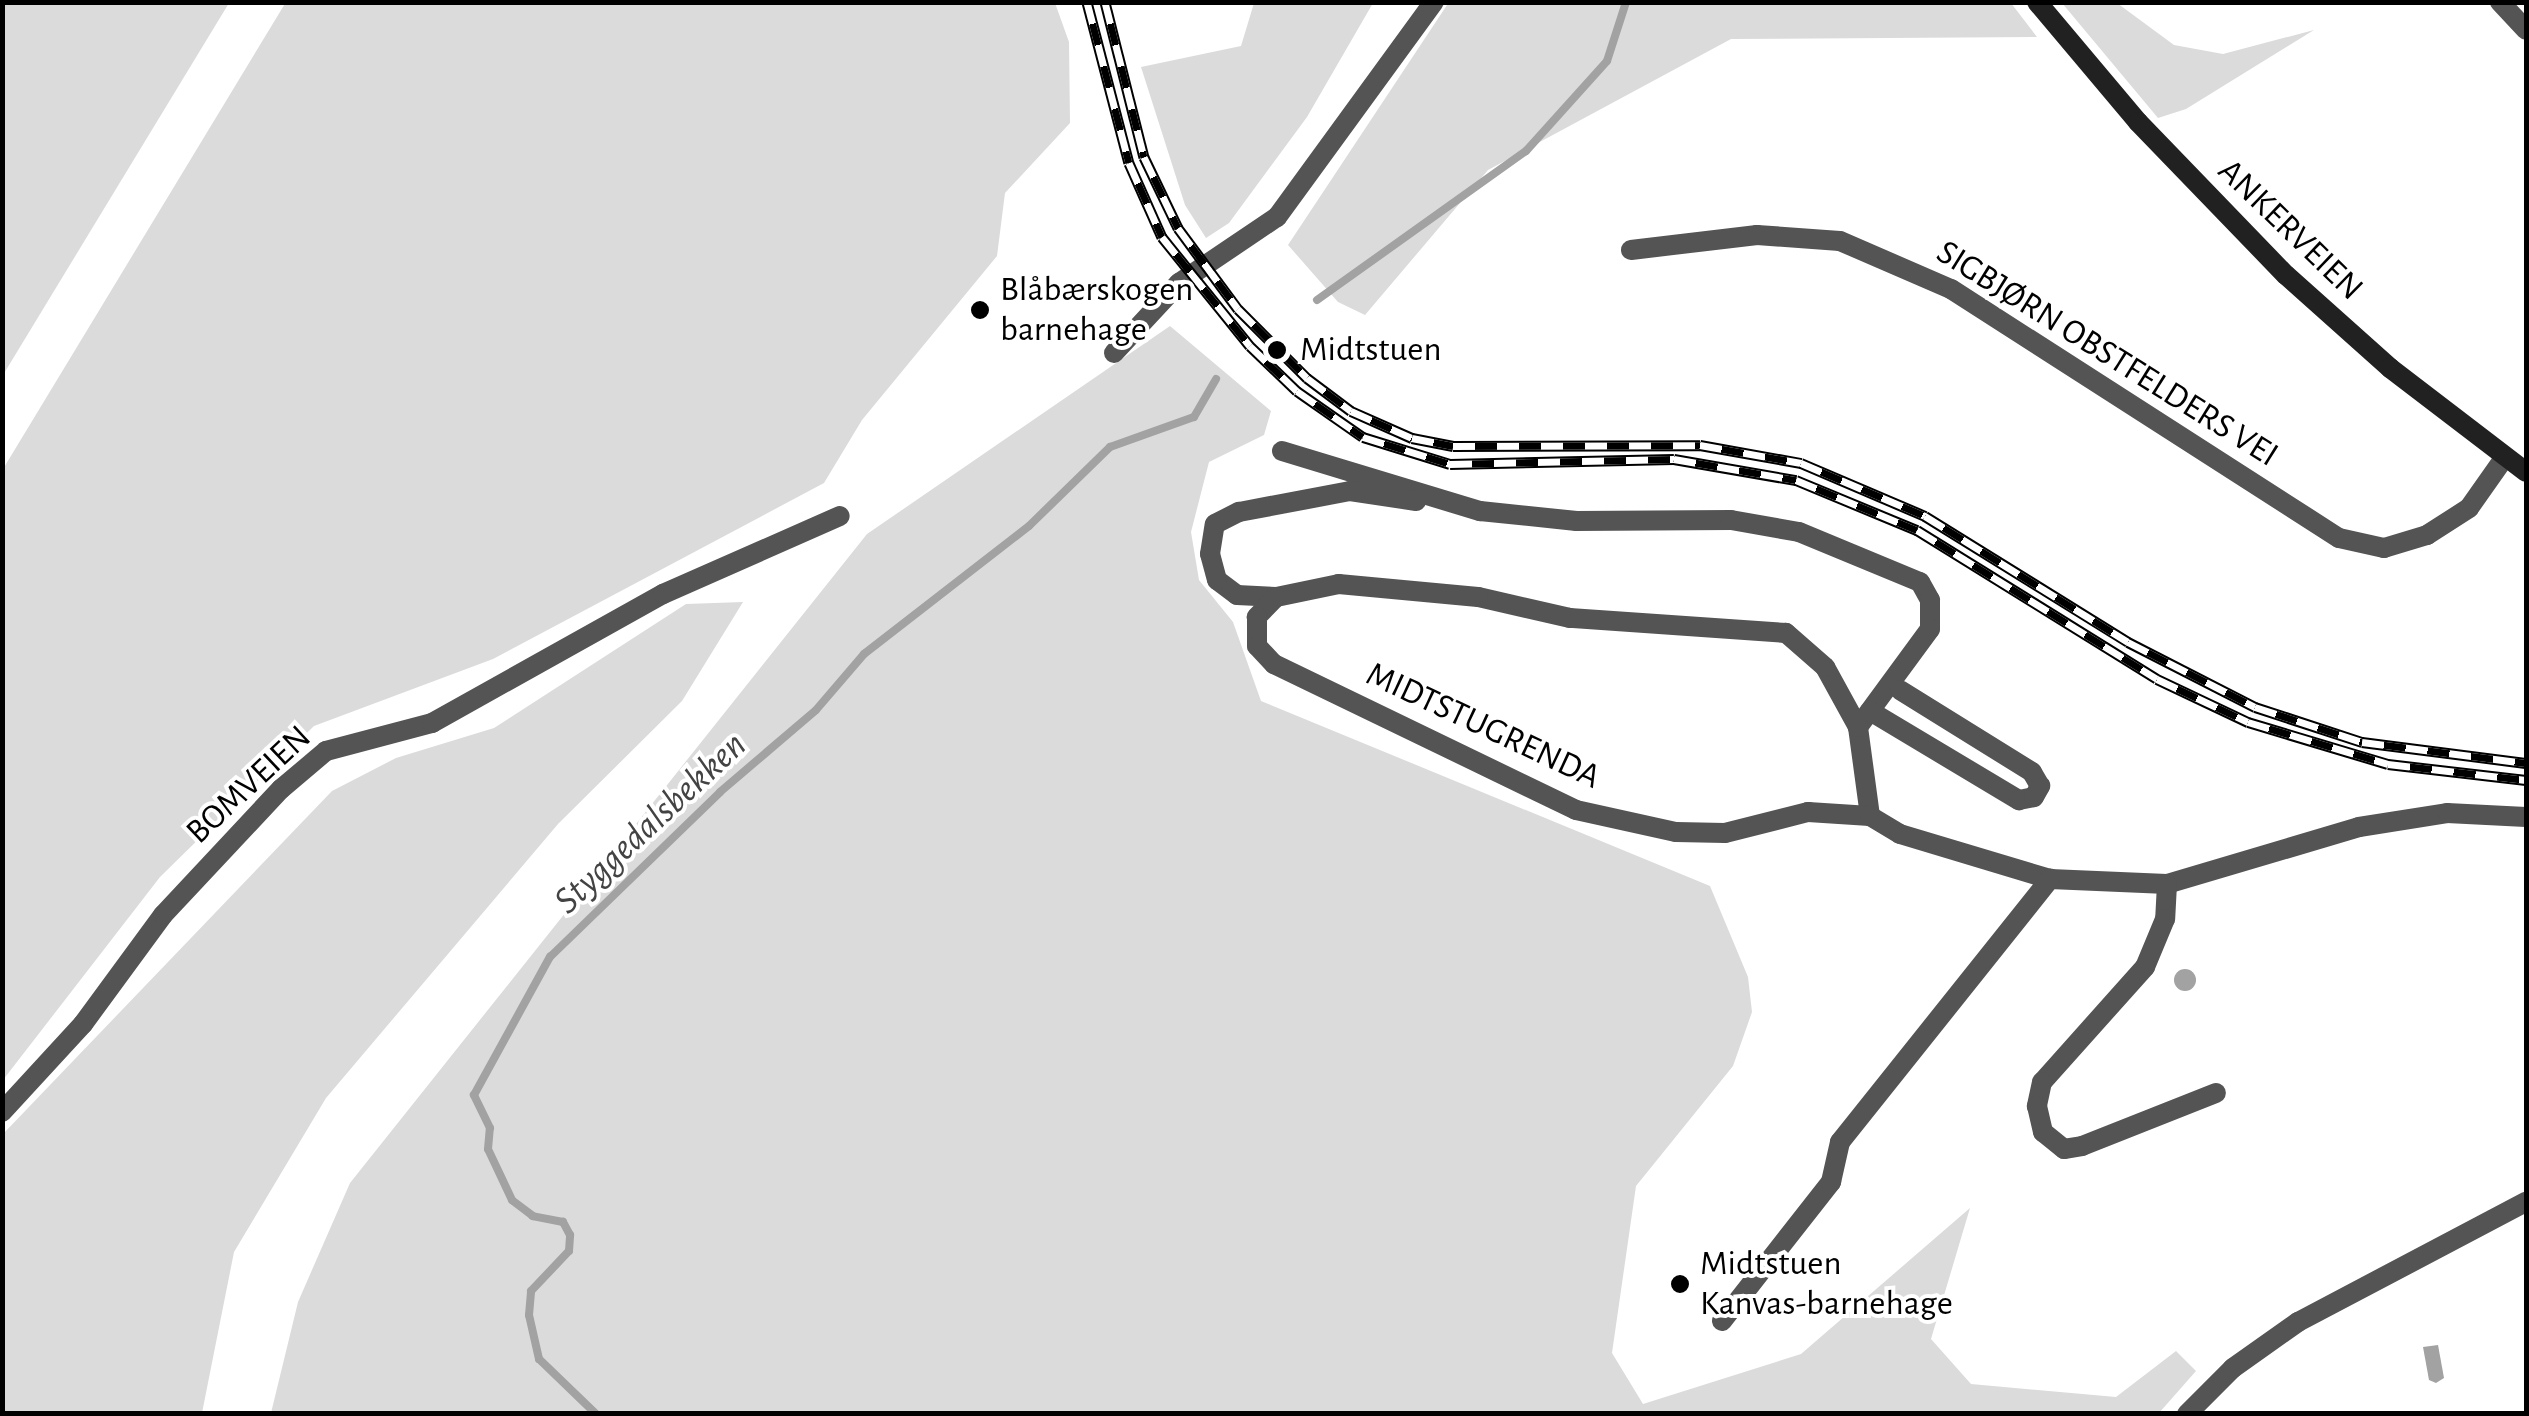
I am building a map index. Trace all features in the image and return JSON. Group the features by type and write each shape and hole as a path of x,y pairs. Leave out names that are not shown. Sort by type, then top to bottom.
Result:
{"main road":[{"name":"ANKERVEIEN","path":"2037,2 2138,122 2286,275 2390,368 2526,472"}],"street":[{"path":"1114,352 1179,282 1277,217 1434,2"},
{"path":"2500,2 2526,30"},
{"name":"SIGBJØRN OBSTFELDERS VEI","path":"1630,250 1757,235 1840,241 1951,290 2339,538 2384,548 2427,535 2469,508 2505,457"},
{"path":"1282,451 1480,510"},
{"path":"1870,816 1864,719 1930,629 1930,600 1920,582 1798,532 1731,520 1576,520 1350,491 1239,512 1215,524 1210,554 1217,580 1237,595 1276,597 1339,584 1478,597 1587,620 1766,627 1809,648 1864,719 2020,800 2034,798 2040,786 2032,772 1900,690"},
{"name":"BOMVEIEN","path":"2,1112 83,1024 163,915 281,789 326,751 449,715 663,594 840,516"},
{"name":"MIDTSTUGRENDA","path":"1276,597 1258,617 1257,646 1274,664 1576,810 1676,832 1725,832 1808,812 1870,816 1900,834 2050,878 2167,884 2359,828 2447,813 2526,817"},
{"path":"1722,1321 1831,1182 1840,1142 2050,878"},
{"path":"2167,884 2165,918 2144,967 2042,1082 2037,1106 2043,1132 2064,1149 2082,1146 2216,1093"},
{"path":"2187,1414 2233,1368 2321,1307 2526,1202"}],"shaded area":[{"path":"286,2 1055,3 1069,42 1070,123 1005,193 997,256 862,420 824,483 493,659 314,726 160,877 3,1080 3,469"},
{"path":"1449,2 2011,3 2037,37 1731,39 1488,170 1365,315 1338,302 1288,245"},
{"path":"2,3 229,3 3,375"},
{"path":"1254,3 1373,3 1307,117 1229,223 1206,238 1185,205 1141,67 1241,46"},
{"path":"2062,3 2117,3 2174,45 2223,54 2314,30 2186,109 2158,118"},
{"path":"1170,326 1271,411 1264,435 1209,462 1191,532 1199,580 1233,622 1261,701 1710,886 1748,977 1752,1012 1733,1066 1636,1186 1612,1353 1643,1404 1801,1354 1970,1208 1931,1339 1971,1384 2116,1397 2176,1351 2196,1371 2159,1413 271,1413 298,1302 350,1183 867,534"},
{"path":"743,602 682,701 558,824 326,1098 234,1252 202,1413 3,1413 3,1134 332,791 396,758 494,728 686,604"},
{"path":"2181,969 2189,969 2196,980 2189,991 2181,991 2174,984 2174,976"},
{"path":"2438,1345 2444,1378 2436,1383 2429,1380 2423,1347"}],"waterway":[{"name":"Styggedalsbekken","path":"1317,300 1526,151 1607,61 1626,2"},
{"name":"Styggedalsbekken","path":"596,1414 539,1359 529,1315 531,1291 569,1251 570,1235 563,1222 533,1216 512,1200 488,1149 490,1128 474,1095 550,957 720,792 816,710 864,654 1029,526 1110,447 1194,417 1216,379"}],"railway":[{"path":"1087,2 1129,163 1162,237 1250,346 1297,391 1363,437 1450,464 1674,459 1796,480 1917,530 2157,679 2248,722 2388,764 2526,780"},
{"path":"1105,2 1144,157 1178,228 1238,309 1307,378 1351,411 1412,438 1453,446 1700,445 1801,463 1925,516 2128,642 2255,707 2362,742 2526,763"}],"place":[{"name":"Blåbærskogen barnehage","path":"980,310"},
{"name":"Midtstuen","path":"1277,350"},
{"name":"Midtstuen Kanvas-barnehage","path":"1680,1284"}]}
